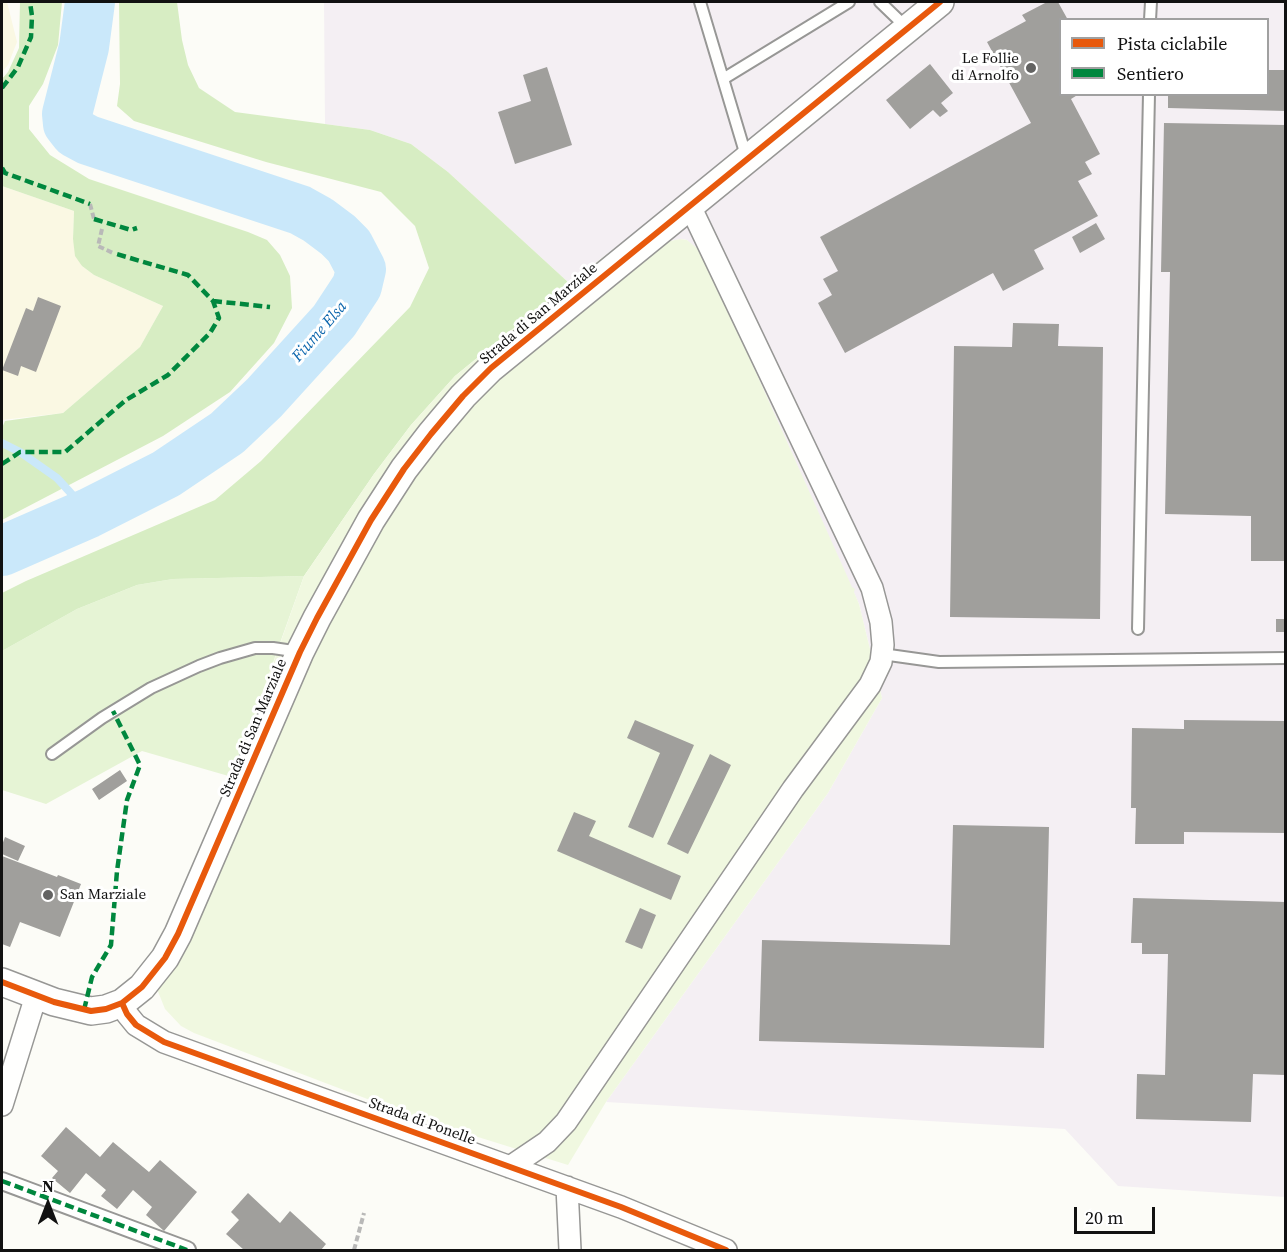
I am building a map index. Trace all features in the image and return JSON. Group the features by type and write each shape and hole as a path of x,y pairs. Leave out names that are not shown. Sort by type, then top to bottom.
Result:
{"street":[{"name":"Strada di San Marziale","path":"2,982 36,996 73,1008 91,1011 106,1009 122,1003 142,987 172,947 300,652 366,528 410,460 447,414 491,368 940,2"},
{"path":"510,1167 547,1142 575,1110 774,816 870,685 879,669 882,654 881,622 872,588 690,206"},
{"path":"2,1105 5,1080 36,996"},
{"name":"Strada di Ponelle","path":"122,1003 126,1014 136,1025 164,1042 567,1187 672,1227 726,1251"},
{"path":"2,1181 187,1251"},
{"path":"567,1187 570,1251"}],"lane":[{"path":"700,2 747,159"},
{"path":"723,79 849,2"},
{"path":"880,2 907,28"},
{"path":"1150,18 1151,2"},
{"path":"1138,630 1149,96"},
{"path":"52,754 102,718 151,688 199,666 255,648 300,652"},
{"path":"882,654 939,662 1286,658"}],"path":[{"path":"90,204 94,219"},
{"path":"102,229 98,246 113,253"},
{"path":"354,1251 364,1213"}],"shaded area":[{"path":"2,2 7,2 17,42 8,65 2,72"},
{"path":"324,2 1285,2 1285,1197 1118,1186 1065,1129 606,1102 828,793 882,698 859,604 707,263 687,240 666,242 650,221 569,283 448,172 411,144 370,130 325,124"},
{"path":"2,186 74,211 73,239 82,266 94,275 163,306 140,347 63,413 2,420"}],"green space":[{"path":"20,2 62,2 58,45 43,84 29,106 29,129 50,155 89,179 267,240 280,255 290,276 292,308 274,343 230,392 163,436 2,520 2,428 5,421 63,413 140,347 163,306 94,275 82,266 75,256 74,211 2,186 2,79 8,72 19,48"},
{"path":"119,2 177,2 188,65 199,88 235,112 370,130 411,144 448,172 569,283 455,376 411,425 374,474 304,576 173,579 137,585 77,609 2,651 2,593 215,500 261,461 410,307 429,268 415,226 381,192 266,162 134,121 117,106 120,84"},
{"path":"651,221 666,242 687,240 699,250 707,263 852,587 855,589 882,698 828,793 606,1102 568,1165 420,1119 194,1033 181,1026 165,1009 155,984 158,946 233,777 304,576 374,474 411,425 455,376 569,283"},
{"path":"304,576 232,777 142,751 46,804 2,790 2,651 77,609 137,585 173,579"}],"building":[{"path":"1047,2 1058,2 1067,18 1059,18 1059,96 1076,96 1071,99 1100,154 1085,162 1092,174 1078,181 1098,216 1034,250 1044,269 1003,291 993,273 845,353 818,303 832,295 823,279 838,271 820,237 1031,123 987,42 1026,21 1022,15"},
{"path":"930,64 953,93 941,103 948,111 940,117 933,110 910,129 886,100"},
{"path":"547,67 572,145 515,164 498,112 531,101 523,75"},
{"path":"1269,70 1286,70 1286,111 1168,108 1168,96 1269,96"},
{"path":"1164,123 1286,125 1286,561 1251,561 1251,516 1165,514 1170,272 1161,272"},
{"path":"1096,223 1105,239 1080,253 1072,237"},
{"path":"38,297 61,306 36,372 21,366 18,376 2,370 26,308 33,311"},
{"path":"1013,323 1059,324 1058,346 1103,347 1100,619 950,617 954,346 1012,347"},
{"path":"1276,619 1286,619 1286,632 1276,632"},
{"path":"635,720 694,745 653,838 628,827 660,753 627,738"},
{"path":"1184,720 1286,721 1286,833 1184,832 1184,844 1135,844 1136,808 1131,808 1132,728 1184,729"},
{"path":"710,754 731,765 688,854 667,844"},
{"path":"120,770 127,781 99,800 92,789"},
{"path":"574,812 596,821 589,836 681,876 671,900 557,851"},
{"path":"953,825 1049,827 1044,1048 759,1041 762,940 950,945"},
{"path":"5,837 25,846 18,861 2,854"},
{"name":"San Marziale","path":"2,856 81,884 60,937 20,922 10,947 2,944"},
{"path":"1133,898 1286,902 1285,1075 1253,1074 1251,1122 1136,1119 1137,1074 1165,1075 1168,954 1142,954 1142,943 1131,943"},
{"path":"640,908 656,915 642,949 625,942"},
{"path":"66,1127 100,1157 113,1142 149,1172 160,1160 197,1192 164,1231 146,1215 152,1207 133,1190 117,1209 101,1196 106,1190 86,1173 70,1193 52,1178 58,1171 41,1156"},
{"path":"248,1193 280,1223 290,1211 326,1244 321,1250 244,1250 226,1234 239,1220 231,1212"}],"waterway":[{"name":"Fiume Elsa","path":"2,551 89,513 166,474 227,433 264,398 334,321 357,286 361,269 349,246 338,235 300,210 88,140 75,133 68,124 67,114 84,47 90,2"},
{"path":"2,443 20,452 57,478 89,513"}],"marked path":[{"path":"2,88 18,67 31,37 30,2"},
{"path":"2,168 5,173 90,204"},
{"path":"94,219 131,230 137,228"},
{"path":"2,464 20,452 65,452 126,400 168,375 210,333 219,318 213,301 188,275 113,253"},
{"path":"213,301 270,307"},
{"path":"84,1010 92,977 111,945 117,871 127,800 140,765 113,711"},
{"path":"2,1181 187,1250"}],"cycle path":[{"path":"2,982 54,1002 91,1011 106,1009 122,1003 142,987 165,958 178,934 300,652 317,618 371,520 404,469 431,434 463,396 491,368 940,2"},
{"path":"122,1003 136,1025 164,1042 621,1207 726,1250"}],"place":[{"name":"Le Follie di Arnolfo","path":"1031,68"},
{"name":"San Marziale","path":"48,895"}]}
